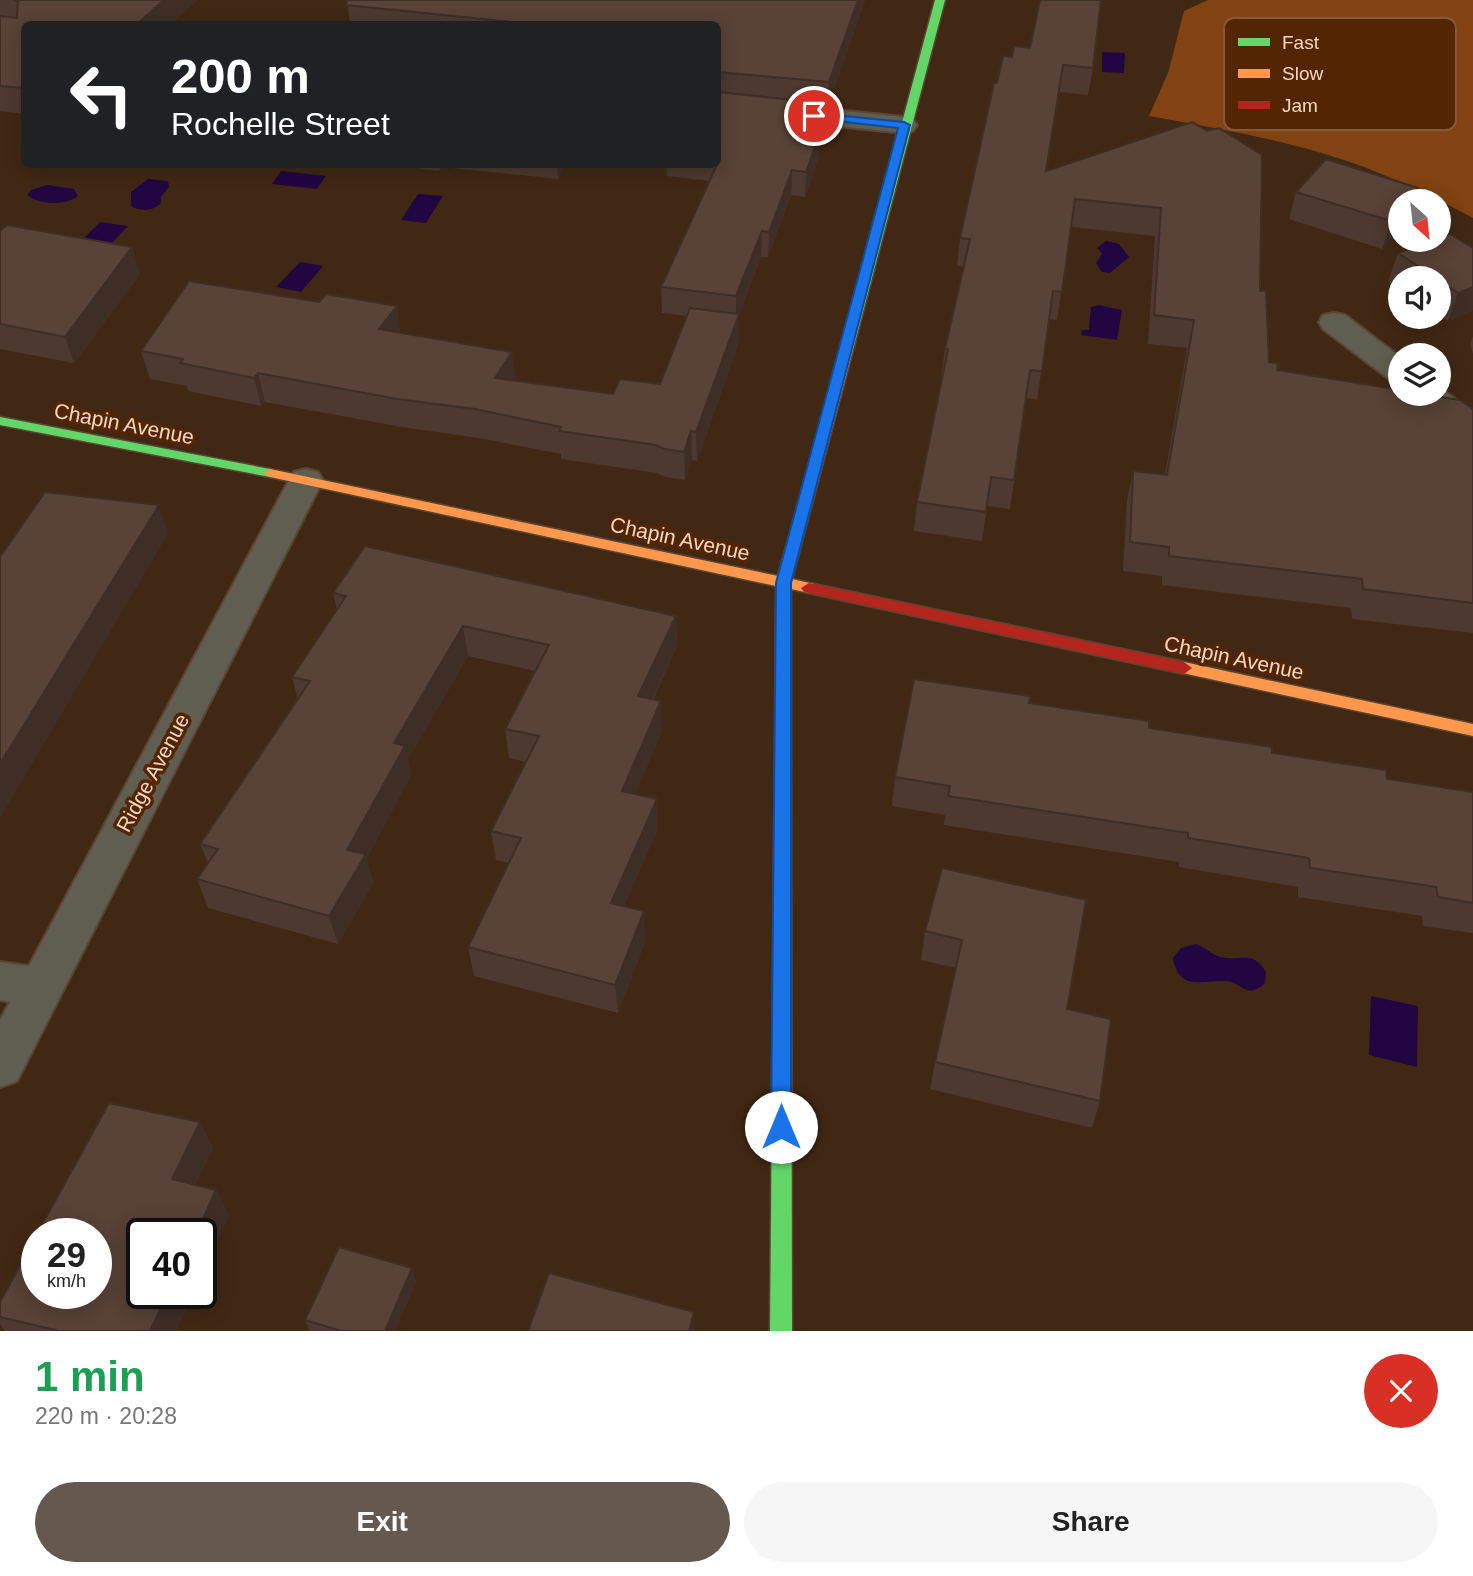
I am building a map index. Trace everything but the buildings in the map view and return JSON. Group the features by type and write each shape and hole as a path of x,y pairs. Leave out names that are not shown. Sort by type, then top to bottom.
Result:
{"street":[{"path":"781,1331 784,583 904,125 940,0"},
{"path":"721,106 904,125"},
{"path":"1334,321 1388,363"},
{"path":"1444,406 1473,428"},
{"name":"Chapin Avenue","path":"0,421 306,480 1473,730"},
{"name":"Ridge Avenue","path":"0,1066 20,984 306,480"}],"shaded area":[{"path":"1208,0 1473,0 1473,218 1451,207 1451,189 1416,189 1363,167 1298,146 1149,116 1168,73 1184,11"},
{"path":"1102,52 1125,53 1124,73 1102,72"},
{"path":"281,171 326,176 317,189 272,184"},
{"path":"148,179 168,181 169,187 161,197 161,203 147,210 131,206 131,192"},
{"path":"47,185 74,189 78,196 52,203 38,201 27,195 31,190"},
{"path":"418,194 443,196 426,223 401,220"},
{"path":"100,222 128,226 112,243 117,245 72,250"},
{"path":"1106,241 1119,244 1129,257 1110,273 1102,272 1096,263 1102,254 1097,248"},
{"path":"300,262 323,266 301,292 276,287"},
{"path":"1099,305 1122,310 1117,340 1081,335 1082,330 1089,330 1091,307"},
{"path":"1196,944 1221,957 1251,958 1266,972 1265,983 1259,988 1248,990 1226,981 1186,980 1180,976 1173,958 1181,948"},
{"path":"1371,996 1418,1006 1417,1067 1369,1055"}],"traffic: fast":[{"path":"848,346 940,0"},
{"path":"0,421 270,473"},
{"path":"781,1331 783,762"}],"traffic: slow":[{"path":"783,762 784,583 848,346"},
{"path":"270,473 809,588"},
{"path":"1184,668 1473,730"}],"traffic: jam":[{"path":"809,588 1184,668"}],"route":[{"path":"781,1127 784,583 904,125 814,116"}]}
